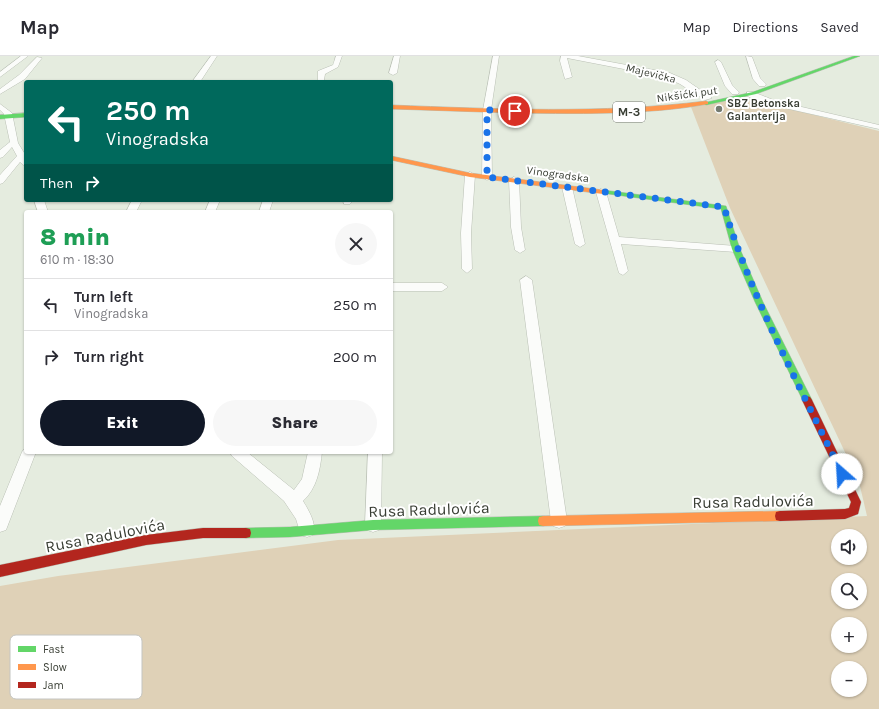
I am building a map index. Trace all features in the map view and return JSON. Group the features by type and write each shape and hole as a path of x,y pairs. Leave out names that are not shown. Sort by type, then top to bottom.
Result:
{"main road":[{"path":"393,103 487,108 585,109 657,105 708,98 735,92 842,56"},
{"name":"Nikšićki put","path":"393,107 487,108 577,112 635,111 699,105 750,94 858,56"},
{"path":"4,120 24,115"},
{"name":"Vinogradska","path":"393,158 470,175 724,207 736,249"},
{"name":"Rusa Radulovića","path":"0,571 93,550 202,533 307,530 373,525 845,514 854,511 856,502 759,302 736,249"}],"street":[{"path":"0,75 25,56"},
{"path":"197,80 214,56"},
{"path":"321,78 321,73 336,66 339,56"},
{"path":"393,73 397,56"},
{"path":"487,177 487,108 496,56"},
{"path":"565,56 563,61 568,77"},
{"name":"Majevička","path":"565,56 667,75 683,82 708,98"},
{"path":"749,57 757,79 762,84"},
{"path":"0,92 22,77 40,58"},
{"path":"718,62 728,86 735,92"},
{"path":"750,94 774,103 879,127"},
{"path":"0,106 7,111 4,120 14,143 23,157 15,162 0,181"},
{"path":"0,155 8,146 14,143"},
{"path":"467,269 466,233 470,175"},
{"path":"514,180 516,227 520,250"},
{"path":"567,187 580,244"},
{"path":"601,192 623,270"},
{"path":"615,240 736,249"},
{"path":"526,280 559,521"},
{"path":"393,287 442,287"},
{"path":"0,525 28,454"},
{"path":"239,454 294,500 305,520 307,530"},
{"path":"294,500 303,494 308,486 315,454"},
{"path":"373,525 375,454"}],"shaded area":[{"path":"738,96 879,131 879,709 0,709 0,586 58,576 338,540 867,516 859,482 730,208 691,107"}],"traffic: fast":[{"path":"706,103 754,93 858,56"},
{"path":"0,117 24,115"},
{"path":"603,192 724,207 736,249 759,302 807,400"},
{"path":"246,533 290,532 373,525 543,521"}],"traffic: slow":[{"path":"393,107 588,112 667,108 706,103"},
{"path":"393,158 470,175 603,192"},
{"path":"543,521 780,516"}],"traffic: jam":[{"path":"780,516 845,514 854,511 856,502 807,400"},
{"path":"0,571 146,540 203,533 246,533"}],"place":[{"name":"SBZ Betonska Galanterija","path":"719,109"}],"route":[{"path":"515,111 487,110 487,177 659,200 724,207 736,249 759,302 842,474"}]}
